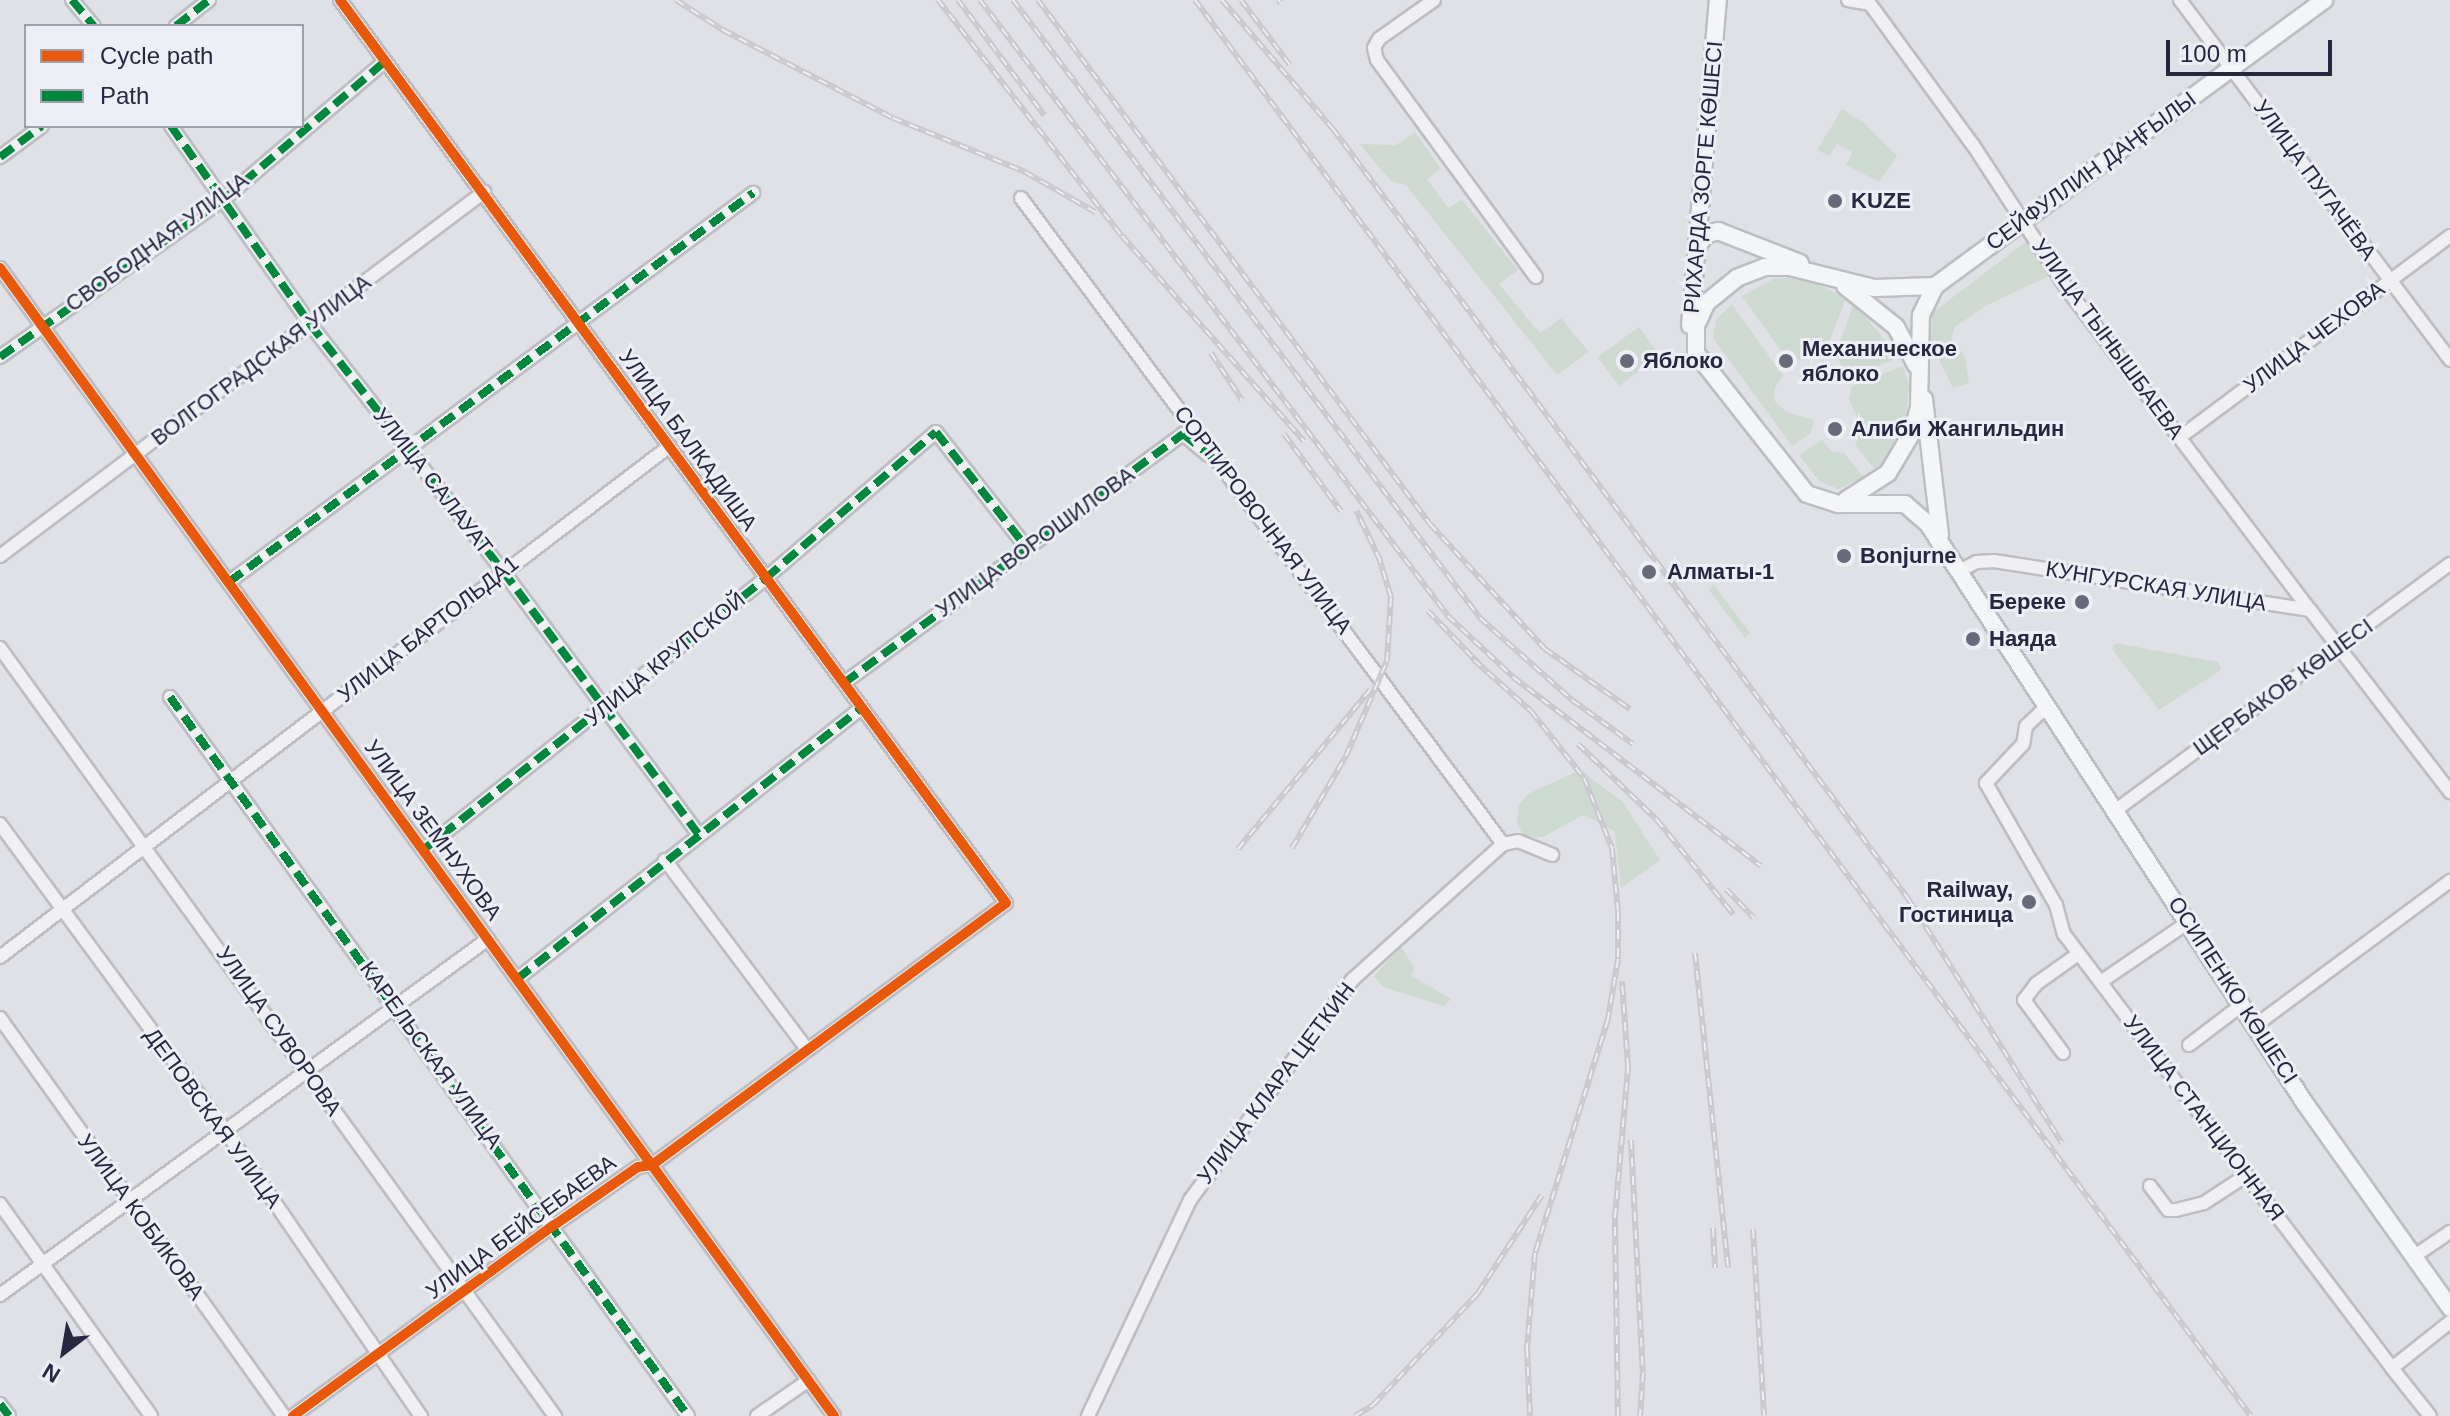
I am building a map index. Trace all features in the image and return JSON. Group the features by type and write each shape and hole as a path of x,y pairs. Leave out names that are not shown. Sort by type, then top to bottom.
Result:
{"main road":[{"name":"РИХАРДА ЗОРГЕ КӨШЕСІ","path":"1696,353 1690,329 1718,0"},
{"name":"СЕЙФУЛЛИН ДАҢҒЫЛЫ","path":"1935,286 2324,0"},
{"path":"1701,185 1713,218 1746,240 1836,281 1896,327 1910,348 1920,380 1941,541"},
{"path":"1696,249 1711,232 1746,240"},
{"path":"1935,286 1896,291 1836,281 1776,265 1737,278 1716,292 1700,314 1696,353 1797,485 1819,500 1838,504 1905,504 1941,541"},
{"path":"1838,504 1874,486 1897,463 1913,431 1920,380 1921,315 1935,286"},
{"name":"ОСИПЕНКО КӨШЕСІ","path":"1941,541 2256,1025 2450,1308"}],"street":[{"path":"72,0 92,24"},
{"path":"179,24 209,0"},
{"name":"УЛИЦА БАЛКАДИША","path":"340,0 577,320 666,449 766,578 1006,903"},
{"path":"1434,0 1379,39 1374,48 1377,60 1536,277"},
{"name":"УЛИЦА ТЫНЫШБАЕВА","path":"1848,0 1872,2 2023,219 2070,293 2310,610"},
{"name":"УЛИЦА ПУГАЧЁВА","path":"2180,0 2450,360"},
{"name":"СВОБОДНАЯ УЛИЦА","path":"0,357 41,325 225,198 384,62"},
{"path":"0,157 39,128"},
{"name":"УЛИЦА САЛАУАТ","path":"172,128 225,198 310,324 503,571 602,709 698,834"},
{"name":"ВОЛГОГРАДСКАЯ УЛИЦА","path":"0,556 484,192"},
{"path":"229,582 406,446 753,193"},
{"name":"СОРТИРОВОЧНАЯ УЛИЦА","path":"1021,198 1503,844"},
{"name":"УЛИЦА ЧЕХОВА","path":"2179,438 2450,236"},
{"name":"УЛИЦА ЗЕМНУХОВА","path":"0,268 834,1416"},
{"name":"УЛИЦА КРУПСКОЙ","path":"423,850 766,578 936,432 1027,548"},
{"name":"УЛИЦА ВОРОШИЛОВА","path":"844,683 1183,434 1225,468"},
{"name":"УЛИЦА БАРТОЛЬДА1","path":"0,957 235,782 322,710 666,449"},
{"name":"КУНГУРСКАЯ УЛИЦА","path":"1959,571 1977,562 1994,561 2310,610"},
{"name":"ЩЕРБАКОВ КӨШЕСІ","path":"2116,810 2450,564"},
{"path":"2310,610 2450,792"},
{"name":"УЛИЦА СУВОРОВА","path":"0,648 147,846 555,1416"},
{"name":"КАРЕЛЬСКАЯ УЛИЦА","path":"170,697 235,782 688,1416"},
{"name":"УЛИЦА СТАНЦИОННАЯ","path":"2047,706 2026,726 2023,744 1986,781 2078,954 2102,981 2430,1416"},
{"path":"517,979 861,708"},
{"name":"ДЕПОВСКАЯ УЛИЦА","path":"0,824 225,1130 421,1416"},
{"path":"1503,844 1518,841 1552,855"},
{"name":"УЛИЦА КЛАРА ЦЕТКИН","path":"1088,1416 1170,1236 1241,1125 1352,980 1503,844"},
{"path":"665,860 807,1049"},
{"path":"2256,1025 2450,881"},
{"name":"УЛИЦА БЕЙСЕБАЕВА","path":"293,1416 553,1226 638,1167 652,1165 1006,903"},
{"path":"2102,981 2190,921"},
{"path":"0,1295 305,1069 488,939"},
{"path":"2063,1053 2024,1000 2036,984 2078,954"},
{"path":"2189,1045 2243,1004"},
{"name":"УЛИЦА КОБИКОВА","path":"0,1018 284,1416"},
{"path":"2150,1186 2168,1210 2176,1210 2204,1203 2247,1175"},
{"path":"0,1204 151,1416"},
{"path":"2413,1257 2450,1232"},
{"path":"2392,1368 2450,1322"},
{"path":"757,1416 809,1380"},
{"path":"0,1404 9,1416"}],"shaded area":[{"path":"1842,109 1864,123 1897,156 1879,182 1846,165 1852,152 1837,144 1829,156 1817,150"},
{"path":"1415,132 1441,169 1427,179 1448,208 1462,200 1518,270 1499,284 1540,333 1561,318 1589,352 1557,375 1406,185 1392,182 1359,144 1396,145"},
{"path":"2027,241 2051,275 1987,305 1955,327 1951,338 1965,357 1969,383 1953,388 1931,344 1932,313"},
{"path":"1773,279 1815,283 1846,298 1825,353 1807,354 1792,366 1742,296"},
{"path":"1854,303 1899,357 1850,378 1835,355"},
{"path":"1732,304 1783,376 1775,387 1774,400 1786,412 1814,420 1811,433 1792,446 1713,338 1716,320"},
{"path":"1639,327 1660,356 1619,386 1598,357"},
{"path":"1903,366 1909,386 1905,428 1890,457 1875,470 1855,445 1862,429 1849,399 1852,386"},
{"path":"1822,440 1832,452 1844,453 1864,477 1838,489 1819,481 1799,455"},
{"path":"1714,585 1750,633 1745,637 1708,589"},
{"path":"2115,643 2218,662 2221,670 2159,710 2112,649"},
{"path":"1580,770 1622,801 1660,860 1621,888 1615,832 1583,815 1543,837 1524,838 1517,821 1519,805 1528,794"},
{"path":"1401,947 1414,967 1412,976 1451,999 1444,1006 1383,987 1374,976"}],"railway":[{"path":"676,0 723,30 893,118 1025,172 1095,212"},
{"path":"938,0 1122,236 1304,441"},
{"path":"958,0 1044,115"},
{"path":"980,0 1448,616 1513,677 1761,866"},
{"path":"1013,0 1480,618 1572,700 1633,744"},
{"path":"1038,0 1430,524 1545,649 1630,709"},
{"path":"1195,0 2251,1416"},
{"path":"1222,0 1333,129 1907,897 2062,1143"},
{"path":"1241,0 1290,65"},
{"path":"1278,0 1281,3"},
{"path":"1211,353 1242,400"},
{"path":"1284,434 1341,511"},
{"path":"1292,848 1346,756 1387,661 1391,597 1380,560 1356,510"},
{"path":"1428,611 1483,668"},
{"path":"1474,660 1531,711 1584,778 1612,848 1618,912 1618,959 1608,1019 1535,1253 1527,1349 1530,1416"},
{"path":"1238,849 1370,690"},
{"path":"1578,744 1657,820 1733,914"},
{"path":"1726,889 1754,918"},
{"path":"1695,953 1728,1267"},
{"path":"1618,1416 1615,1217 1628,1067 1622,981"},
{"path":"1631,1140 1643,1373 1640,1416"},
{"path":"1355,1416 1373,1405 1478,1293 1542,1195"},
{"path":"1713,1228 1715,1268"},
{"path":"1753,1229 1764,1416"}],"marked path":[{"path":"72,0 92,24"},
{"path":"179,24 209,0"},
{"path":"0,357 225,198 384,62"},
{"path":"0,157 39,128"},
{"path":"172,128 310,324 503,571 698,834"},
{"path":"229,582 753,193"},
{"path":"423,850 766,578 936,432 1027,548"},
{"path":"844,683 1183,434 1225,468"},
{"path":"170,697 688,1416"},
{"path":"517,979 861,708"},
{"path":"0,1404 9,1416"}],"cycle path":[{"path":"293,1416 553,1226 638,1167 652,1165 1006,903 340,0"},
{"path":"0,268 834,1416"}],"place":[{"name":"KUZE","path":"1835,201"},
{"name":"Яблоко","path":"1627,361"},
{"name":"Механическое яблоко","path":"1786,361"},
{"name":"Алиби Жангильдин","path":"1835,429"},
{"name":"Bonjurne","path":"1844,556"},
{"name":"Алматы-1","path":"1649,572"},
{"name":"Береке","path":"2082,602"},
{"name":"Наяда","path":"1973,639"},
{"name":"Railway, Гостиница","path":"2029,902"}]}
